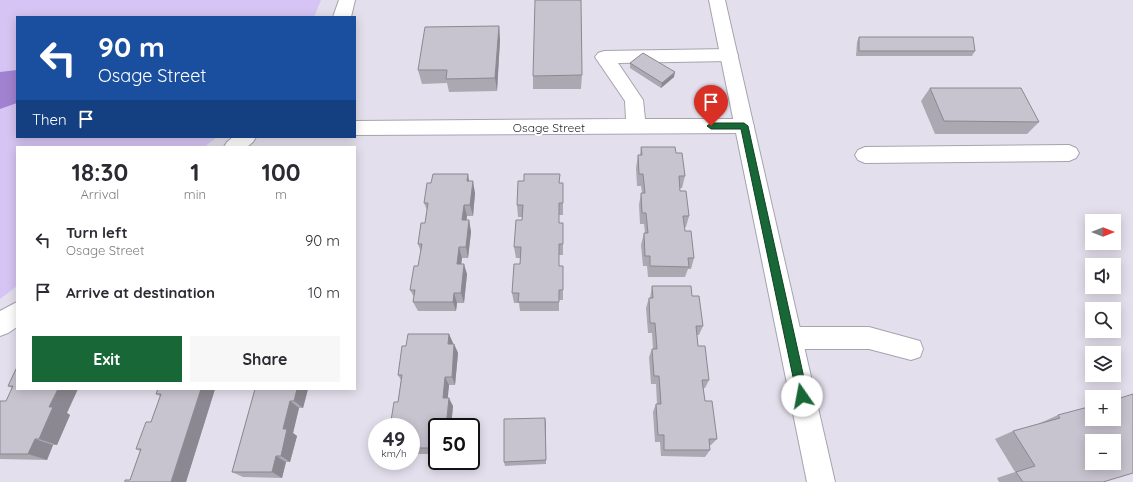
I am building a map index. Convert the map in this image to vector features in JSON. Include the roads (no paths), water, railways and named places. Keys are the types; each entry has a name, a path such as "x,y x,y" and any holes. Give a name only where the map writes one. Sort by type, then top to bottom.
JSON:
{"main road":[{"path":"342,16 347,0"},
{"path":"717,0 821,482"},
{"path":"636,127 634,100 604,57 729,55"},
{"name":"Osage Street","path":"356,128 744,126"},
{"path":"235,146 245,138"},
{"path":"865,155 1069,153"},
{"path":"0,325 16,314"},
{"path":"790,338 869,338 911,349"}]}
